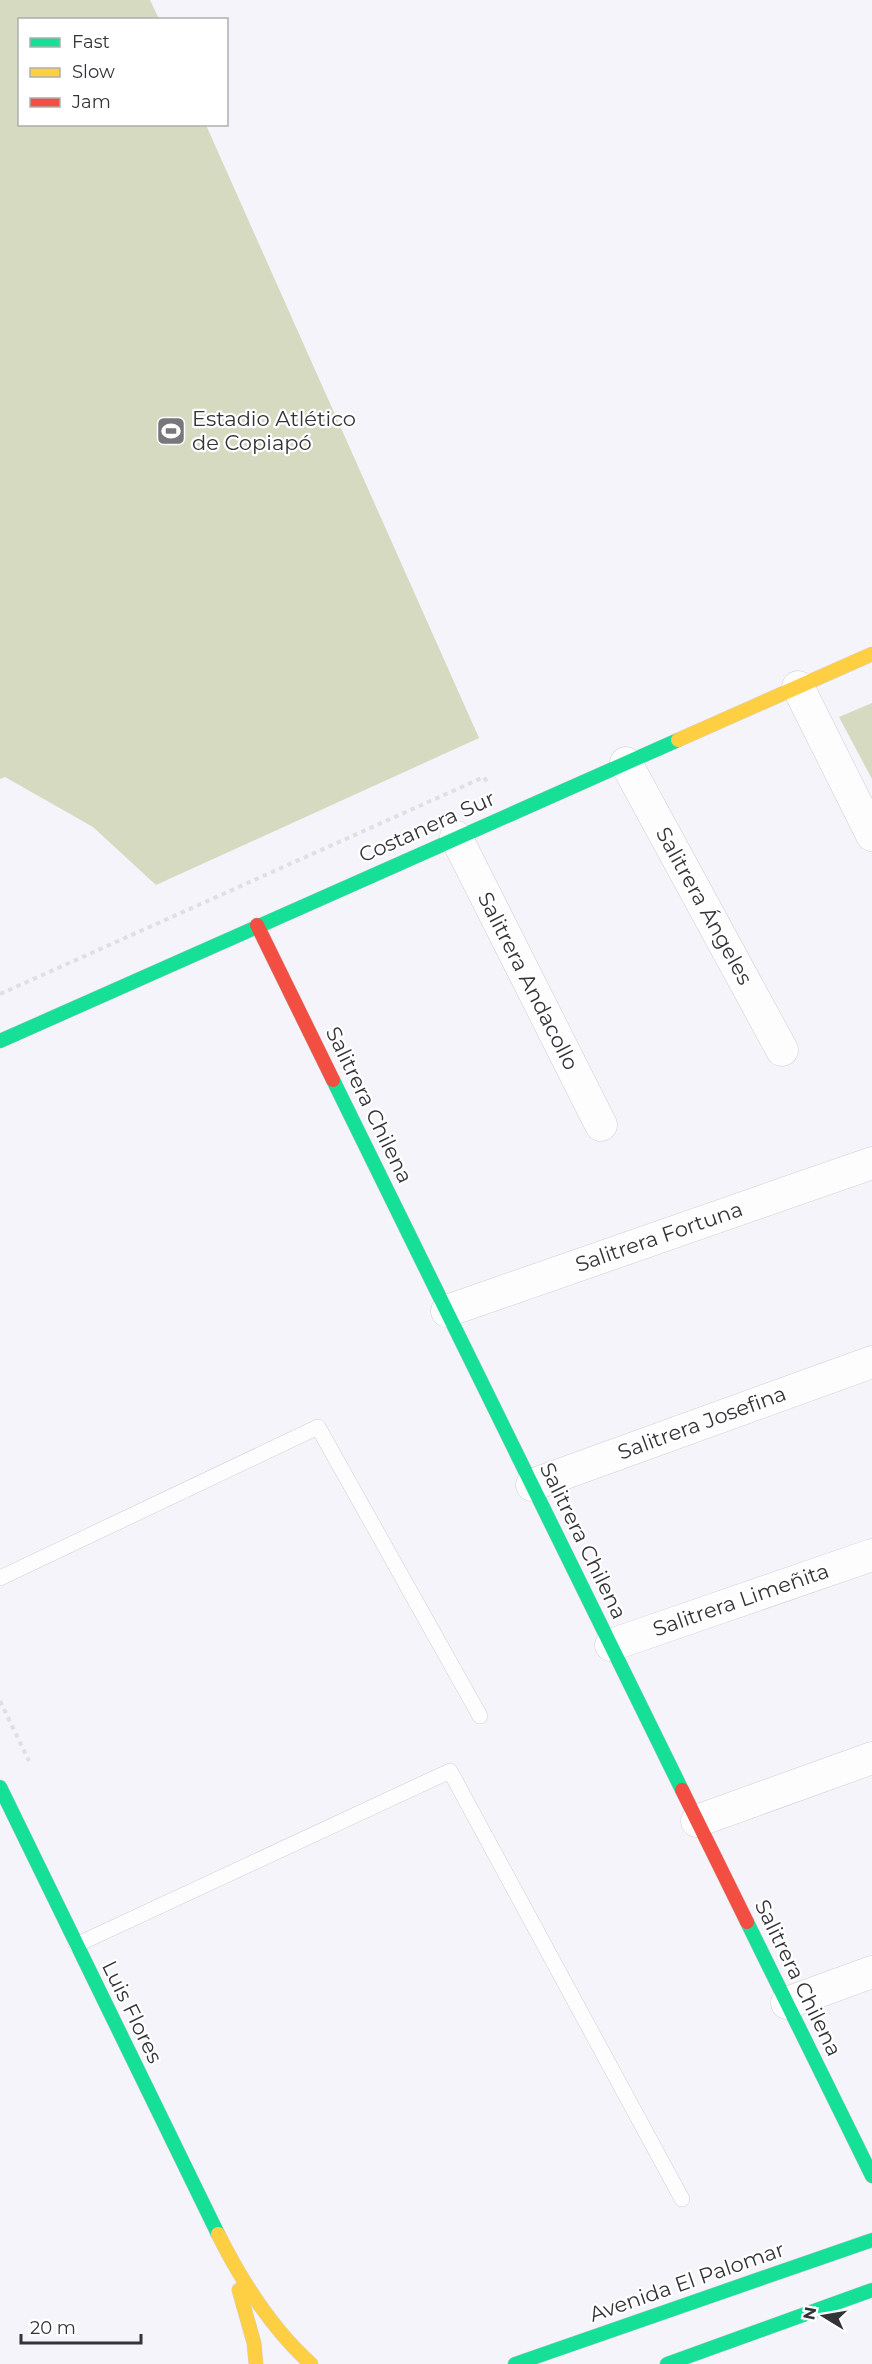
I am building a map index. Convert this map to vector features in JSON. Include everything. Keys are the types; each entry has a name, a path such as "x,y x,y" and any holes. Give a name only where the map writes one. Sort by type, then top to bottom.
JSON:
{"street":[{"name":"Costanera Sur","path":"0,1041 256,925 872,654"},
{"path":"798,687 872,835"},
{"name":"Salitrera Ángeles","path":"626,763 782,1050"},
{"name":"Salitrera Andacollo","path":"456,837 601,1125"},
{"name":"Salitrera Chilena","path":"256,925 872,2176"},
{"name":"Salitrera Fortuna","path":"447,1311 872,1163"},
{"name":"Salitrera Josefina","path":"532,1485 872,1362"},
{"name":"Salitrera Limeñita","path":"611,1645 872,1555"},
{"path":"697,1821 872,1758"},
{"name":"Luis Flores","path":"0,1787 228,2254 270,2320 298,2353 311,2364"},
{"path":"787,2002 872,1972"},
{"name":"Avenida El Palomar","path":"515,2364 872,2240"},
{"name":"Luis Flores","path":"228,2254 254,2343 256,2364"},
{"path":"667,2364 872,2290"}],"lane":[{"path":"0,1578 318,1427 480,1716"},
{"path":"76,1945 450,1771 682,2199"}],"path":[{"path":"0,994 484,777 505,816"}],"green space":[{"name":"Estadio Atlético de Copiapó","path":"0,0 150,0 159,18 18,18 18,126 206,126 479,738 156,885 93,827 5,777 0,779"},
{"path":"872,703 872,779 839,717"}],"traffic: fast":[{"path":"0,1041 678,740"},
{"path":"333,1080 682,1790"},
{"path":"0,1787 218,2234"},
{"path":"747,1922 872,2176"},
{"path":"515,2364 872,2240"},
{"path":"667,2364 872,2290"}],"traffic: slow":[{"path":"678,740 872,654"},
{"path":"218,2234 258,2304 311,2364"},
{"path":"239,2290 254,2343 256,2364"}],"traffic: jam":[{"path":"257,925 333,1080"},
{"path":"682,1790 747,1922"}],"place":[{"name":"Estadio Atlético de Copiapó","path":"171,431"}]}
